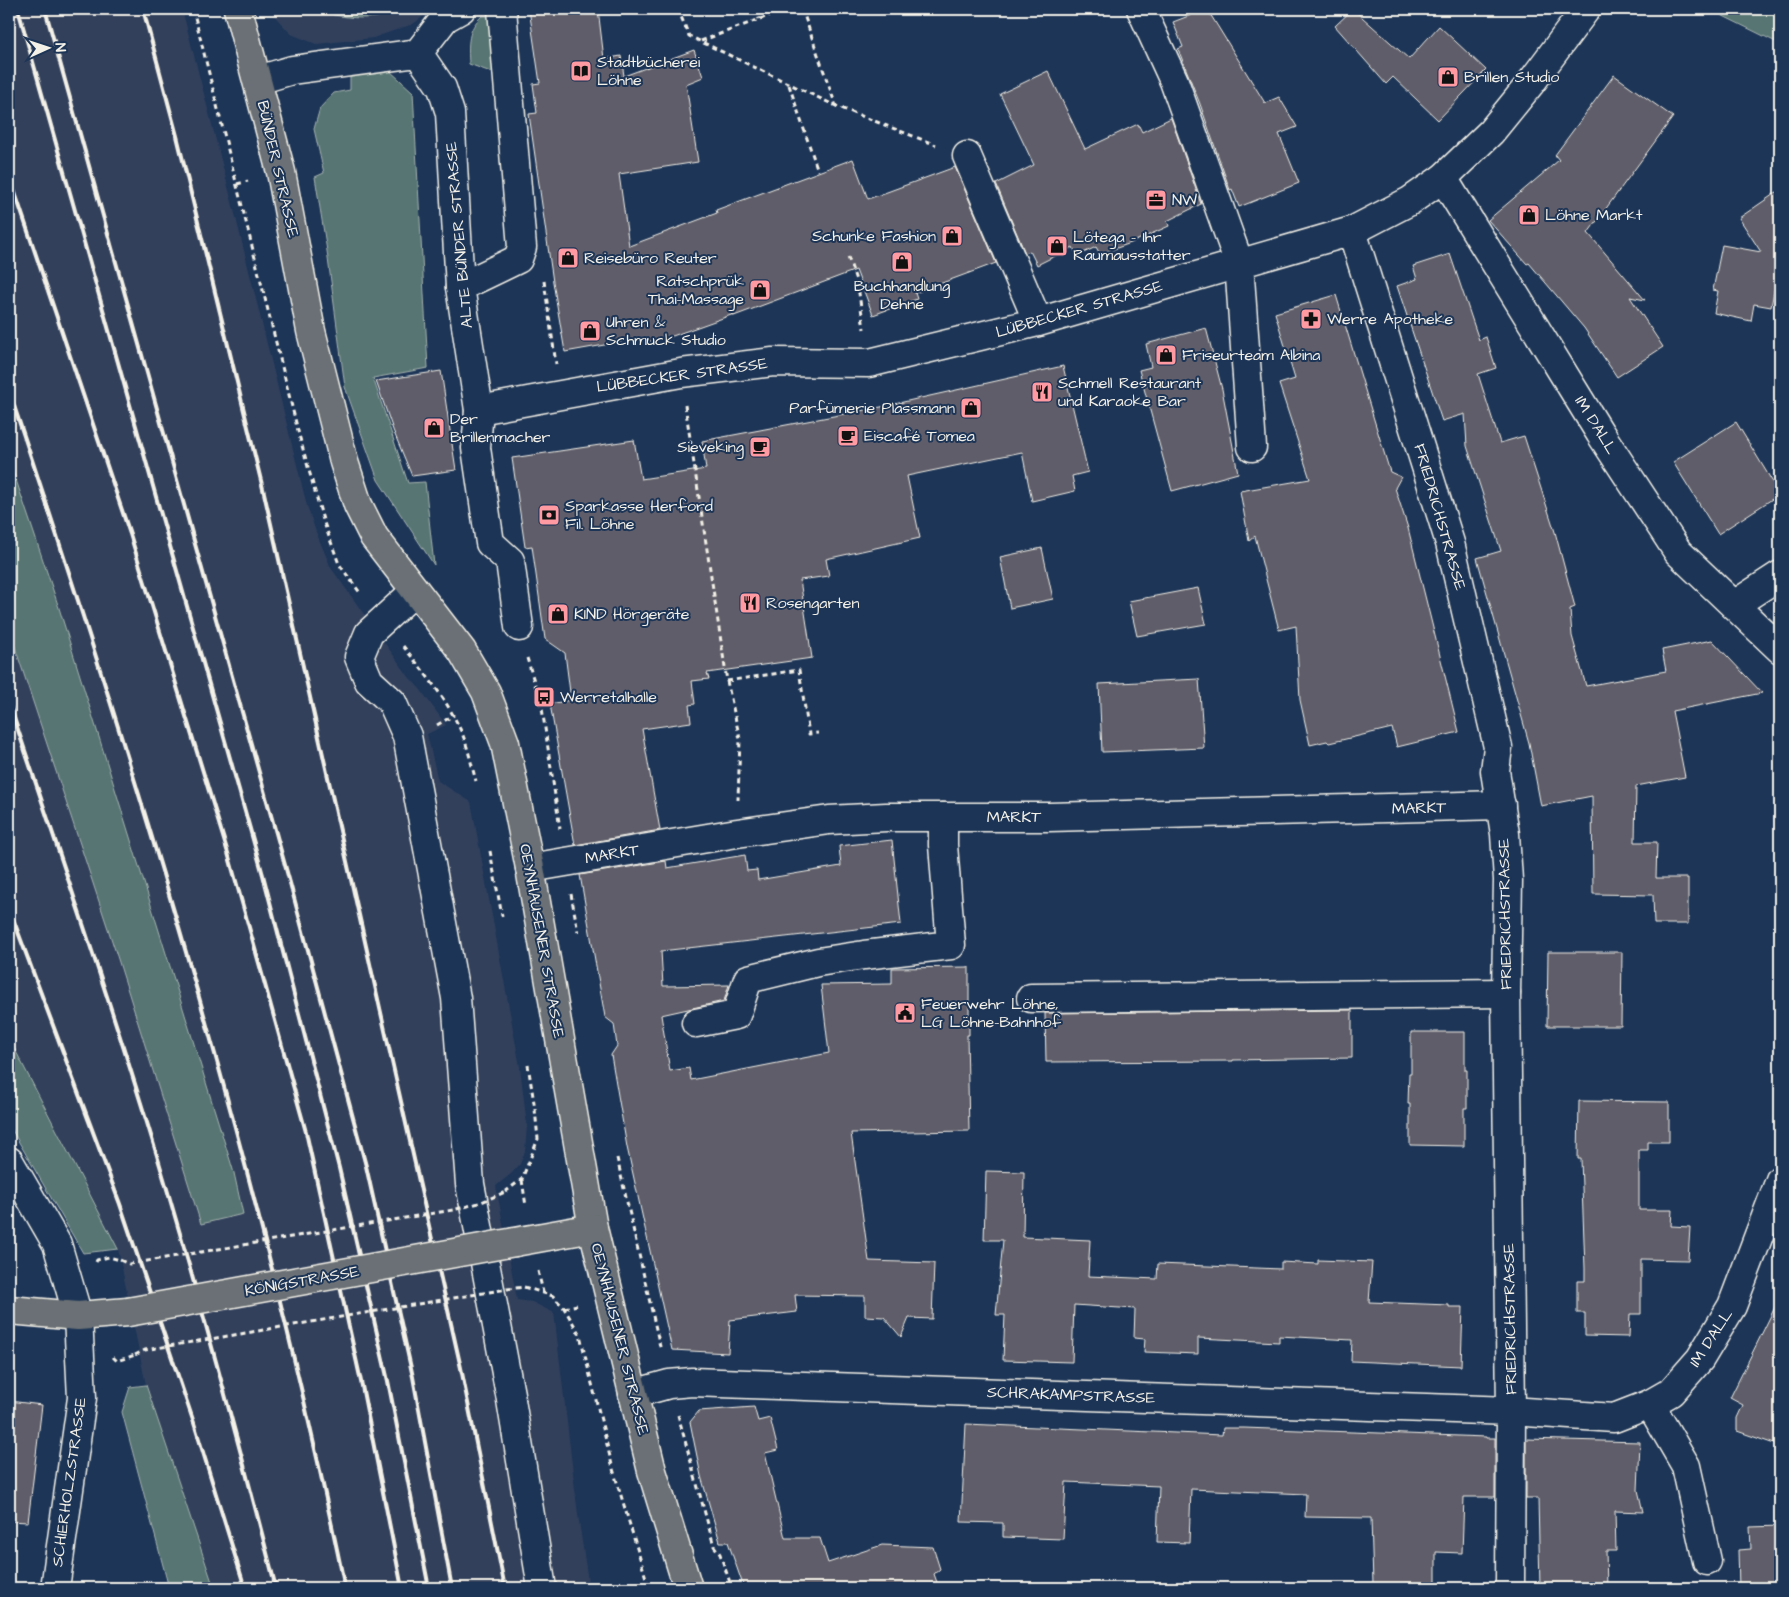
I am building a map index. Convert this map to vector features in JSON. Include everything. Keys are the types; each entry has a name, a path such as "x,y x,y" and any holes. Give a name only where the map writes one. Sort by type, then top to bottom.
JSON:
{"main road":[{"name":"BÜNDER STRASSE","path":"238,9 281,172 311,331"},
{"name":"OEYNHAUSENER STRASSE","path":"311,331 344,462 358,505 374,537 462,651 486,692 505,743 530,868 593,1228 652,1471 688,1588"},
{"name":"KÖNIGSTRASSE","path":"9,1310 78,1316 128,1312 593,1228"}],"street":[{"path":"258,80 292,70 418,53 445,18 461,9"},
{"path":"460,287 518,260 522,247 502,9"},
{"path":"1141,9 1174,81 1239,263 1252,447"},
{"name":"LÜBBECKER STRASSE","path":"479,410 680,373 773,362 869,363 1038,322 1352,230 1410,201 1442,178 1491,132 1530,84 1586,9"},
{"name":"ALTE BÜNDER STRASSE","path":"418,53 442,88 450,113 460,287 479,410 476,448 490,543 510,561 519,627"},
{"path":"967,156 1038,322"},
{"name":"IM DALL","path":"1442,178 1595,424 1678,552 1780,648"},
{"name":"FRIEDRICHSTRASSE","path":"1352,230 1450,543 1498,747 1495,771 1505,834 1508,880 1506,994 1511,1410 1510,1588"},
{"path":"1734,606 1780,575"},
{"path":"415,590 369,633 359,657 369,681 392,702 407,736 456,998 470,1184 507,1374 542,1588"},
{"name":"MARKT","path":"530,868 737,833 829,820 886,816 1049,817 1501,806"},
{"path":"696,1023 736,1015 748,979 836,959 951,944 943,845 943,817"},
{"path":"1031,998 1506,994"},
{"name":"SCHIERHOLZSTRASSE","path":"9,1161 58,1244 78,1316 82,1398 55,1588"},
{"name":"IM DALL","path":"1511,1410 1614,1418 1650,1404 1671,1392 1700,1359 1732,1306 1780,1180"},
{"name":"SCHRAKAMPSTRASSE","path":"633,1394 669,1384 692,1382 1511,1410"},
{"path":"1650,1404 1686,1466 1707,1561"}],"path":[{"path":"193,9 237,184"},
{"path":"678,9 689,36 836,106 967,156"},
{"path":"756,9 759,19"},
{"path":"700,41 787,9"},
{"path":"802,9 836,106"},
{"path":"789,84 818,171"},
{"path":"848,257 858,286 869,363"},
{"path":"680,373 728,681 740,739 737,833"},
{"path":"519,627 542,708 579,938"},
{"path":"728,681 799,670 808,734 818,733"},
{"path":"443,721 454,715"},
{"path":"615,1148 669,1384 714,1546 720,1554 732,1588"},
{"path":"120,1260 129,1264 453,1210 479,1203 505,1192 522,1180"},
{"path":"135,1355 155,1349 507,1288 524,1287 553,1296 564,1308 580,1335 614,1469 649,1588"}],"shaded area":[{"path":"9,9 182,9 307,506 316,532 331,568 446,725 427,734 438,781 471,802 520,1067 527,1126 525,1151 520,1164 496,1186 517,1300 532,1302 554,1313 578,1515 589,1588 214,1588 146,1385 118,1249 9,1038"},
{"path":"268,9 399,11 404,9 433,9 413,24 373,38 316,44 291,34"}],"green space":[{"path":"315,9 404,9 381,16 360,18 315,11"},
{"path":"1709,9 1780,9 1780,44"},
{"path":"482,16 490,16 499,75 469,64 469,38 474,26"},
{"path":"389,70 413,92 428,368 373,378 408,483 425,482 434,565 378,480 345,387 315,177 324,173 314,129 320,108 334,93 350,90 350,75"},
{"path":"9,459 59,608 234,1173 243,1214 201,1224 118,959 9,629"},
{"path":"9,1038 118,1249 83,1253 9,1125"},
{"path":"146,1385 214,1588 169,1588 122,1412 130,1387"}],"building":[{"path":"529,9 598,9 604,59 621,56 624,76 694,50 703,77 686,84 698,162 619,174 629,246 717,213 716,210 853,159 868,199 955,167 996,263 915,293 917,299 873,315 856,270 734,316 734,314 667,338 645,342 644,338 565,352 529,114 537,113 533,84 540,83"},
{"path":"1207,9 1265,103 1279,97 1297,127 1279,134 1299,183 1239,207 1232,189 1230,190 1200,104 1178,49 1183,47 1173,22"},
{"path":"1353,9 1409,59 1439,26 1486,70 1438,120 1393,77 1386,84 1335,26"},
{"path":"1048,71 1085,149 1138,124 1142,132 1171,118 1201,204 1167,221 1169,226 1131,243 1100,254 1096,247 1077,256 1073,247 1037,265 1030,251 1025,253 996,184 1034,165 1000,94"},
{"path":"1614,75 1673,117 1588,233 1645,300 1630,297 1663,347 1617,377 1584,328 1529,263 1527,264 1488,220 1559,160 1555,155"},
{"path":"1780,190 1780,281 1777,275 1771,307 1754,304 1751,321 1714,313 1718,291 1713,290 1722,245 1761,252 1739,218"},
{"path":"1450,254 1479,340 1486,337 1496,368 1478,374 1500,443 1524,436 1555,532 1575,607 1570,609 1572,636 1586,686 1666,671 1662,650 1712,640 1762,693 1672,711 1685,777 1636,786 1635,842 1657,842 1656,878 1688,878 1688,924 1654,924 1653,895 1593,894 1592,796 1541,806 1529,743 1477,558 1501,551 1467,446 1465,414 1442,421 1397,286 1417,279 1413,266"},
{"path":"1336,295 1390,472 1401,477 1395,488 1408,528 1459,732 1397,747 1392,728 1329,743 1327,741 1310,745 1300,700 1296,626 1279,630 1255,536 1249,541 1240,491 1310,479 1279,384 1295,379 1275,313"},
{"path":"1206,328 1222,389 1238,473 1172,491 1139,370 1151,367 1146,344"},
{"path":"1063,366 1088,472 1072,476 1075,491 1032,501 1022,452 907,476 920,538 826,559 829,576 800,580 812,658 707,673 709,679 692,681 695,704 689,705 691,722 642,729 660,830 575,845 550,704 571,700 565,653 545,639 532,546 525,547 512,458 634,440 641,479 706,469 702,441 881,407"},
{"path":"441,371 456,470 412,476 376,381"},
{"path":"1736,422 1780,494 1718,534 1673,462"},
{"path":"1042,548 1053,599 1010,608 1000,557"},
{"path":"1198,588 1206,624 1137,636 1129,601"},
{"path":"1199,679 1204,748 1102,752 1099,684"},
{"path":"892,840 901,924 661,951 663,986 729,985 724,1001 661,1015 670,1071 689,1068 691,1080 829,1053 821,985 892,984 892,968 969,967 969,1035 967,1035 969,1131 851,1133 869,1261 934,1263 932,1319 909,1318 901,1337 884,1317 865,1316 865,1296 795,1295 797,1312 730,1320 728,1353 672,1350 627,1147 611,1055 617,1046 614,1024 605,1017 580,875 666,861 667,868 745,855 747,871 757,870 758,880 841,866 839,846"},
{"path":"1548,952 1622,952 1621,1026 1547,1026"},
{"path":"1352,1010 1352,1058 1046,1062 1045,1013"},
{"path":"1411,1032 1465,1032 1467,1108 1464,1108 1464,1146 1410,1145 1410,1104 1408,1104 1409,1073 1411,1073"},
{"path":"1579,1101 1669,1102 1669,1142 1648,1142 1648,1150 1639,1150 1639,1210 1672,1210 1671,1226 1690,1227 1688,1260 1641,1259 1641,1314 1630,1314 1629,1337 1585,1336 1585,1313 1577,1313 1577,1281 1585,1281 1581,1159 1578,1159"},
{"path":"986,1171 1024,1172 1023,1237 1090,1240 1088,1276 1157,1279 1158,1264 1281,1269 1281,1262 1318,1264 1318,1260 1372,1262 1369,1302 1463,1307 1461,1366 1351,1361 1352,1340 1279,1336 1279,1342 1198,1338 1198,1354 1144,1352 1145,1339 1134,1338 1135,1309 1074,1305 1072,1362 1003,1360 1005,1315 996,1315 1003,1240 984,1240"},
{"path":"1780,1297 1780,1446 1737,1431 1737,1418 1743,1405 1730,1398"},
{"path":"9,1401 42,1405 28,1522 9,1521"},
{"path":"754,1407 758,1421 770,1418 778,1450 765,1453 785,1538 820,1538 828,1563 882,1545 933,1547 940,1569 934,1574 939,1588 744,1588 728,1542 720,1542 701,1476 690,1422 699,1411"},
{"path":"966,1424 1222,1435 1223,1428 1244,1428 1495,1438 1495,1497 1464,1497 1462,1553 1436,1552 1436,1583 1373,1584 1371,1518 1305,1517 1306,1494 1191,1489 1189,1543 1157,1542 1159,1486 1066,1482 1063,1539 1003,1537 1003,1523 961,1522"},
{"path":"1526,1439 1640,1442 1638,1490 1643,1512 1615,1511 1616,1551 1606,1551 1607,1588 1540,1588 1538,1498 1526,1498"},
{"path":"1780,1526 1780,1588 1739,1588 1738,1550 1751,1549 1750,1527"}],"railway":[{"path":"18,9 263,875 339,1168 388,1381 429,1588"},
{"path":"45,9 290,883 366,1166 413,1377 452,1588"},
{"path":"143,9 177,136 264,493 461,1368 505,1588"},
{"path":"9,175 130,534 228,853 306,1132 362,1386 402,1588"},
{"path":"9,391 106,687 195,985 237,1134 312,1436 345,1588"},
{"path":"9,703 149,1128 210,1339 276,1588"},
{"path":"9,908 120,1204 194,1423 245,1588"}],"place":[{"name":"Stadtbücherei Löhne","path":"581,71"},
{"name":"Brillen Studio","path":"1448,77"},
{"name":"NW","path":"1156,200"},
{"name":"Löhne Markt","path":"1529,215"},
{"name":"Schunke Fashion","path":"952,236"},
{"name":"Lötega - Ihr Raumausstatter","path":"1057,246"},
{"name":"Reisebüro Reuter","path":"568,258"},
{"name":"Buchhandlung Dehne","path":"902,262"},
{"name":"Ratschprük Thai-Massage","path":"760,290"},
{"name":"Werre Apotheke","path":"1311,319"},
{"name":"Uhren & Schmuck Studio","path":"590,331"},
{"name":"Friseurteam Albina","path":"1166,355"},
{"name":"Schmell Restaurant und Karaoke Bar","path":"1042,392"},
{"name":"Parfümerie Plassmann","path":"971,408"},
{"name":"Der Brillenmacher","path":"434,428"},
{"name":"Eiscafé Tomea","path":"848,436"},
{"name":"Sieveking","path":"760,447"},
{"name":"Sparkasse Herford Fil. Löhne","path":"549,515"},
{"name":"Rosengarten","path":"750,603"},
{"name":"KIND Hörgeräte","path":"558,614"},
{"name":"Werretalhalle","path":"544,697"},
{"name":"Feuerwehr Löhne, LG Löhne-Bahnhof","path":"905,1013"}]}
